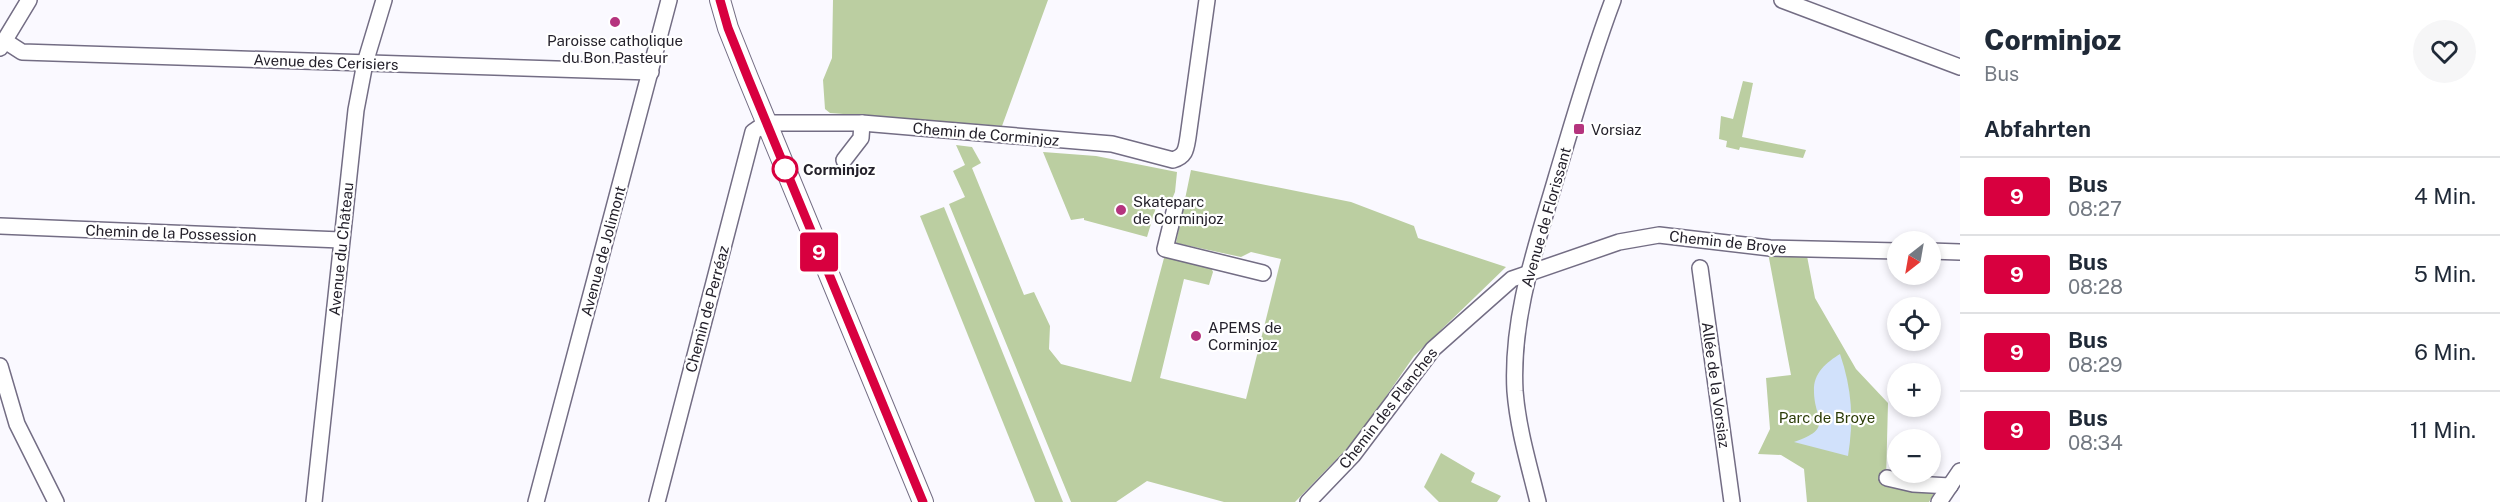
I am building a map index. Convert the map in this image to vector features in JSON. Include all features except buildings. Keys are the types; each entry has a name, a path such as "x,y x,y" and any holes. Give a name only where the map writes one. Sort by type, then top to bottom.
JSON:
{"main road":[{"path":"720,0 728,28 766,123 923,502"}],"street":[{"path":"3,44 29,0"},
{"name":"Avenue du Château","path":"314,502 356,110 366,63 384,0"},
{"name":"Avenue de Jolimont","path":"536,502 669,0"},
{"name":"Chemin de Corminjoz","path":"766,123 862,123 1112,144 1173,160 1181,158 1185,152 1188,137 1207,0"},
{"name":"Avenue de Florissant","path":"1538,502 1517,412 1515,369 1519,322 1528,273 1586,79 1613,0"},
{"path":"1782,0 1960,68"},
{"name":"Avenue des Cerisiers","path":"3,44 22,52 651,72"},
{"name":"Chemin de Perréaz","path":"657,502 753,132 766,123"},
{"path":"844,160 861,138 862,123"},
{"path":"1175,208 1165,249 1263,273"},
{"name":"Chemin de la Possession","path":"0,226 341,240"},
{"name":"Chemin de Broye","path":"1528,273 1619,242 1659,235 1770,248 1887,250"},
{"path":"1941,251 1960,252"},
{"name":"Allée de la Vorsiaz","path":"1700,268 1732,502"},
{"name":"Chemin des Planches","path":"1308,502 1353,455 1432,349 1512,279 1528,273"},
{"path":"0,366 17,424 56,502"},
{"path":"1939,502 1960,471"},
{"path":"1909,483 1950,486"}],"green space":[{"path":"833,0 1048,0 1002,126 830,113 825,109 823,80 832,58"},
{"path":"1743,81 1753,83 1742,137 1806,150 1803,158 1740,147 1739,150 1726,147 1727,141 1719,139 1721,116 1733,119"},
{"path":"956,145 972,147 981,163 972,168 1024,295 1034,292 1050,326 1049,349 1061,364 1131,382 1164,258 1171,256 1210,265 1213,272 1209,285 1184,279 1160,378 1246,399 1281,259 1251,252 1241,257 1176,243 1191,170 1351,202 1414,226 1418,238 1506,267 1414,356 1358,437 1295,502 1224,502 1147,481 1116,502 1071,502 949,204 965,197 953,171 965,165"},
{"path":"1043,152 1096,156 1177,172 1175,192 1169,206 1157,204 1147,237 1084,220 1084,218 1071,220"},
{"path":"944,207 1063,502 1035,502 920,216"},
{"name":"Parc de Broye","path":"1768,253 1807,256 1815,298 1856,369 1887,402 1887,483 1901,483 1936,490 1929,502 1807,502 1804,469 1781,455 1758,454 1770,429 1766,378 1791,375"},
{"path":"1441,453 1475,473 1471,482 1501,496 1497,502 1439,502 1424,487"}],"water":[{"path":"1840,354 1851,405 1848,456 1794,442 1807,437 1818,427 1814,385 1818,373"}],"bus line":[{"name":"9","path":"720,0 728,28 748,78 923,502"}],"place":[{"name":"Paroisse catholique du Bon Pasteur","path":"615,22"},
{"name":"Vorsiaz","path":"1579,129"},
{"name":"Corminjoz","path":"785,169"},
{"name":"Skateparc de Corminjoz","path":"1121,210"},
{"name":"APEMS de Corminjoz","path":"1196,336"}]}
